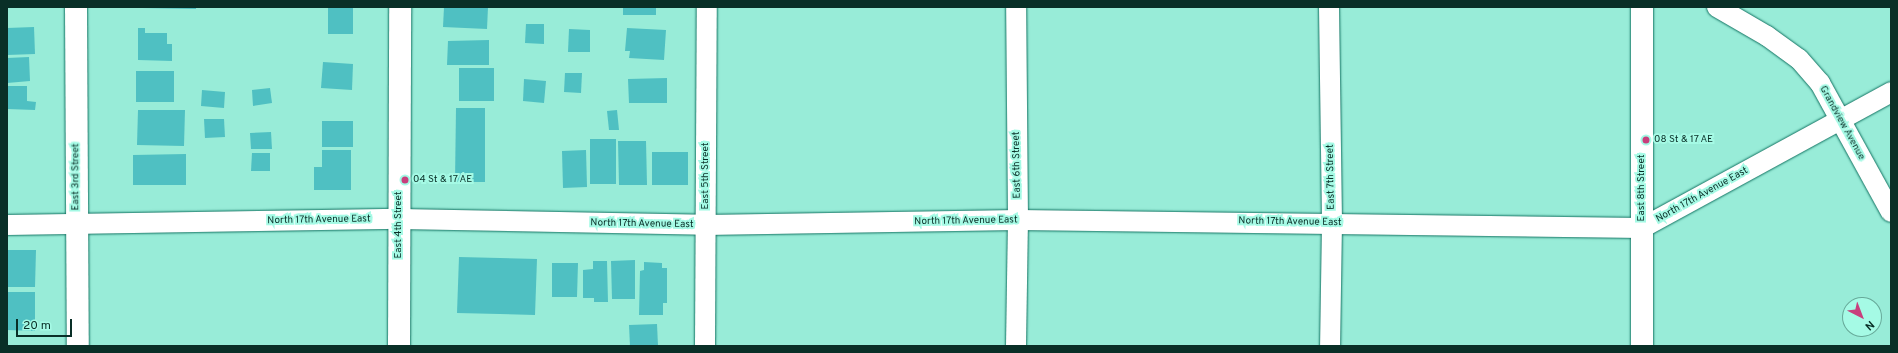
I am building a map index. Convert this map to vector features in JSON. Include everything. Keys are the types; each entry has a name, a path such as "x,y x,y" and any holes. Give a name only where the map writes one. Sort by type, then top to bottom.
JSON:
{"street":[{"name":"East 3rd Street","path":"76,7 76,222 78,346"},
{"name":"East 4th Street","path":"399,346 400,7"},
{"name":"East 5th Street","path":"705,346 707,7"},
{"name":"East 6th Street","path":"1016,7 1018,220 1016,346"},
{"name":"East 7th Street","path":"1329,7 1332,222 1330,346"},
{"name":"East 8th Street","path":"1642,7 1642,346"},
{"name":"Grandview Avenue","path":"1717,7 1767,36 1799,59 1820,82 1891,212"},
{"name":"North 17th Avenue East","path":"7,225 76,222 400,219 705,226 1018,220 1332,222 1642,228 1891,92"}],"building":[{"path":"196,7 196,9 142,8"},
{"path":"328,7 353,7 353,34 328,34"},
{"path":"444,7 488,7 487,29 443,27"},
{"path":"623,7 656,7 656,15 623,15"},
{"path":"526,24 544,24 544,44 525,43"},
{"path":"34,27 35,54 7,55 7,28"},
{"path":"138,28 145,28 145,33 167,33 167,44 172,44 172,61 138,60"},
{"path":"627,28 666,30 664,60 629,58 630,51 625,51"},
{"path":"569,29 590,30 590,52 568,52"},
{"path":"489,40 489,65 447,65 448,41"},
{"path":"29,57 30,81 7,83 7,58"},
{"path":"323,62 353,64 352,90 321,88"},
{"path":"459,68 494,68 494,101 459,101"},
{"path":"136,71 174,71 174,102 136,102"},
{"path":"565,73 582,73 581,93 564,92"},
{"path":"667,78 667,103 629,103 628,79"},
{"path":"524,79 546,81 544,103 523,101"},
{"path":"7,86 27,86 27,101 36,102 35,110 7,109"},
{"path":"270,88 272,103 253,106 252,90"},
{"path":"202,90 225,92 224,108 201,106"},
{"path":"456,108 485,108 485,182 455,182"},
{"path":"138,110 185,110 184,146 137,145"},
{"path":"617,110 619,130 609,130 607,111"},
{"path":"204,119 224,119 225,137 205,138"},
{"path":"322,121 353,121 353,147 322,147"},
{"path":"271,132 272,149 251,149 250,133"},
{"path":"590,139 616,139 616,184 590,184"},
{"path":"618,141 646,141 647,185 619,185"},
{"path":"322,150 351,150 351,190 314,190 314,167 322,167"},
{"path":"586,150 587,187 563,188 562,151"},
{"path":"652,152 688,152 688,185 652,185"},
{"path":"252,153 270,153 270,171 251,171"},
{"path":"186,154 186,185 133,185 133,155"},
{"path":"7,250 36,250 35,287 7,287"},
{"path":"459,257 537,259 535,315 457,313"},
{"path":"635,260 635,299 612,299 611,261"},
{"path":"593,261 607,261 608,302 594,302 594,298 583,298 583,270 593,269"},
{"path":"644,262 662,263 662,268 667,268 667,303 663,303 663,315 639,315 640,271 644,270"},
{"path":"552,263 578,263 577,297 552,297"},
{"path":"7,292 35,292 35,331 7,330"},
{"path":"657,324 658,346 630,346 629,325"}],"place":[{"name":"08 St & 17 AE","path":"1646,140"},
{"name":"04 St & 17 AE","path":"405,180"}]}
